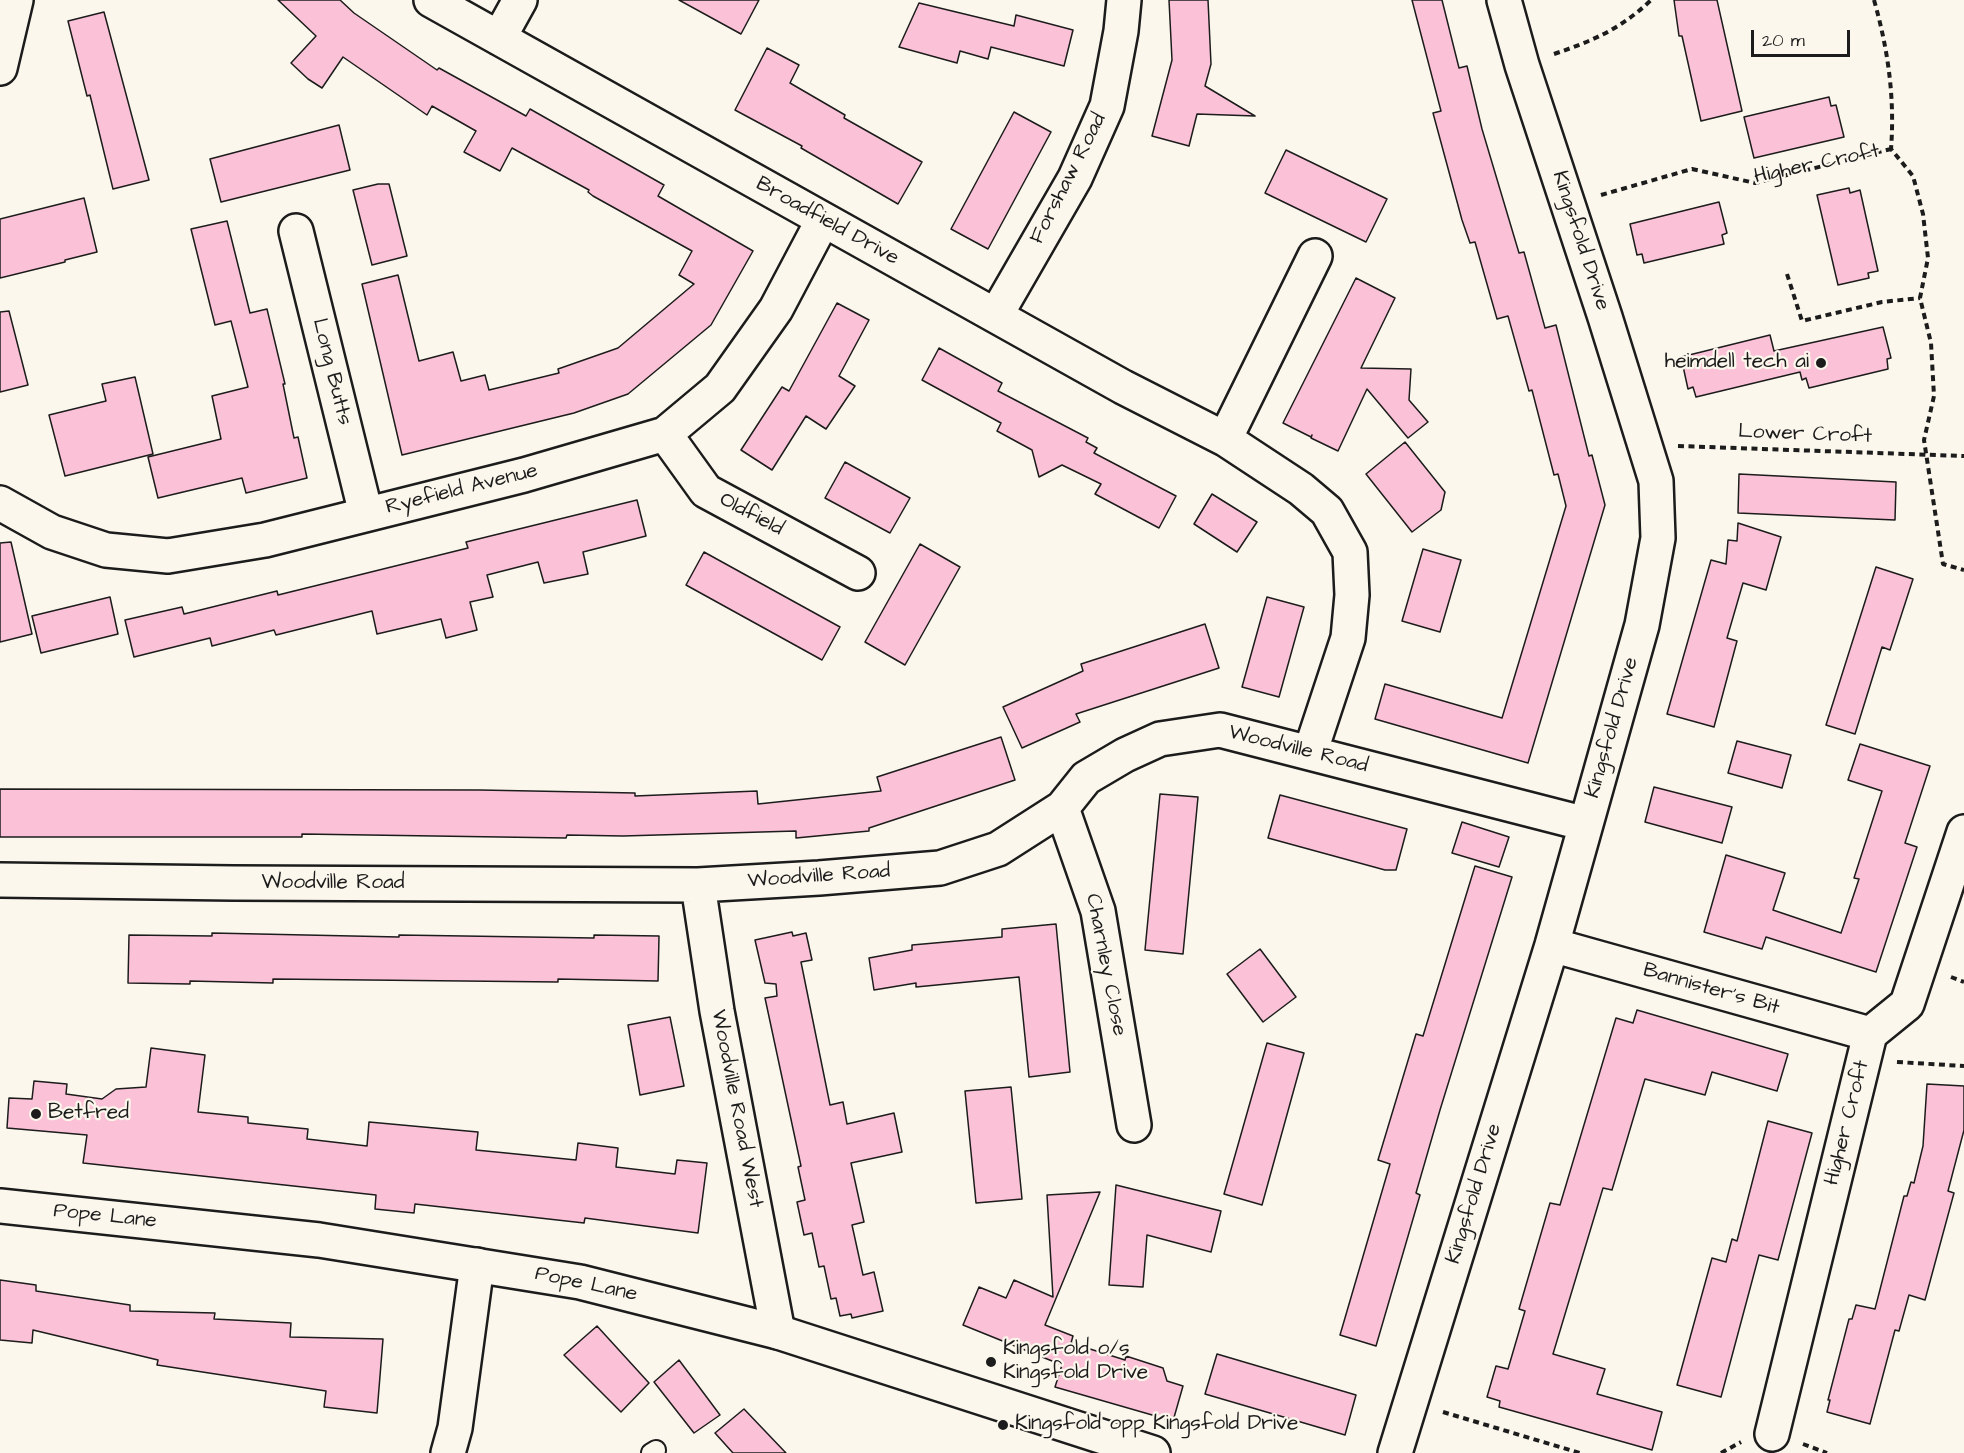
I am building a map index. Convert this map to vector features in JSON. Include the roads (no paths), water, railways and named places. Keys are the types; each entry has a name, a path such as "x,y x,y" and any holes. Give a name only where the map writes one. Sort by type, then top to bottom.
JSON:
{"street":[{"path":"0,68 16,0"},
{"name":"Broadfield Drive","path":"431,0 1124,387 1225,439 1301,489 1327,511 1350,552 1352,595 1348,638 1310,753"},
{"path":"499,38 520,0"},
{"name":"Forshaw Road","path":"996,315 1075,178 1107,106 1121,31 1124,0"},
{"name":"Kingsfold Drive","path":"1395,1453 1552,945 1642,625 1658,538 1656,481 1522,65 1504,0"},
{"name":"Ryefield Avenue","path":"0,503 52,532 106,550 168,556 265,540 524,475 665,434 720,388 776,309 823,220"},
{"name":"Long Butts","path":"296,231 366,514"},
{"path":"1225,439 1315,256"},
{"name":"Oldfield","path":"665,434 706,491 858,573"},
{"name":"Woodville Road","path":"0,880 699,885 940,868 998,849 1062,808 1086,778 1160,739 1220,730 1586,824"},
{"name":"Charnley Close","path":"1062,808 1098,911 1134,1125"},
{"name":"Higher Croft","path":"1772,1434 1867,1047 1906,1004 1964,832"},
{"name":"Woodville Road West","path":"699,885 717,1011 778,1332"},
{"name":"Bannister's Bit","path":"1552,945 1867,1047"},
{"name":"Pope Lane","path":"0,1206 319,1239 580,1282 778,1332 1153,1453"},
{"path":"448,1453 455,1428 477,1265"}],"place":[{"name":"heimdell tech ai","path":"1821,363"},
{"name":"Betfred","path":"36,1114"},
{"name":"Kingsfold o/s Kingsfold Drive","path":"991,1362"},
{"name":"Kingsfold opp Kingsfold Drive","path":"1003,1425"}]}
